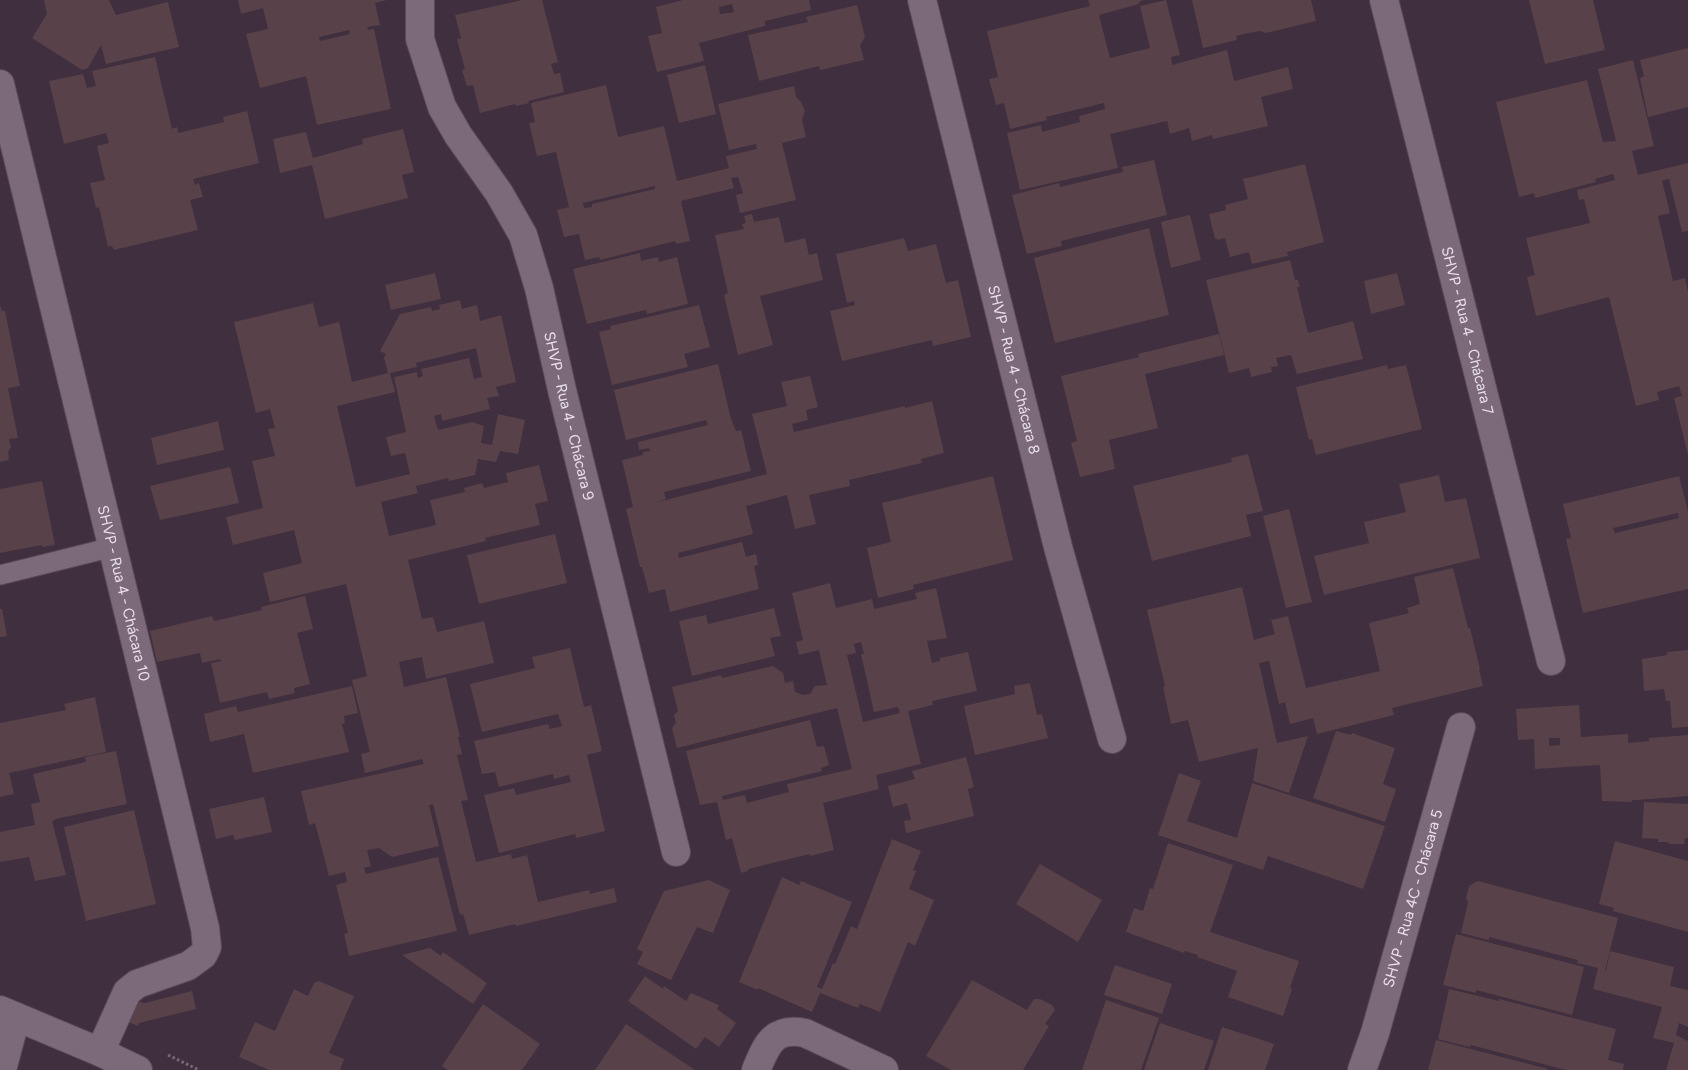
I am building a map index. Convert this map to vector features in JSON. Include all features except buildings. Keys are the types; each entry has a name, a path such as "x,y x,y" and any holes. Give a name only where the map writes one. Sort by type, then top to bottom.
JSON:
{"street":[{"name":"SHVP - Rua 4 - Chácara 9","path":"420,0 420,39 442,107 458,135 499,193 523,235 539,288 562,390 676,852"},
{"name":"SHVP - Rua 4 - Chácara 8","path":"922,0 1058,547 1112,739"},
{"name":"SHVP - Rua 4 - Chácara 7","path":"1384,0 1551,661"},
{"name":"SHVP - Rua 4 - Chácara 10","path":"0,84 205,928 207,948 203,955 188,966 138,984 127,992 100,1052"},
{"name":"SHVP - Rua 4C - Chácara 5","path":"1362,1070 1375,1033 1461,727"},
{"path":"2,1070 8,1014 138,1070"},
{"path":"756,1070 765,1050 777,1035 792,1031 805,1033 884,1070"}],"lane":[{"path":"0,575 113,546"}]}
